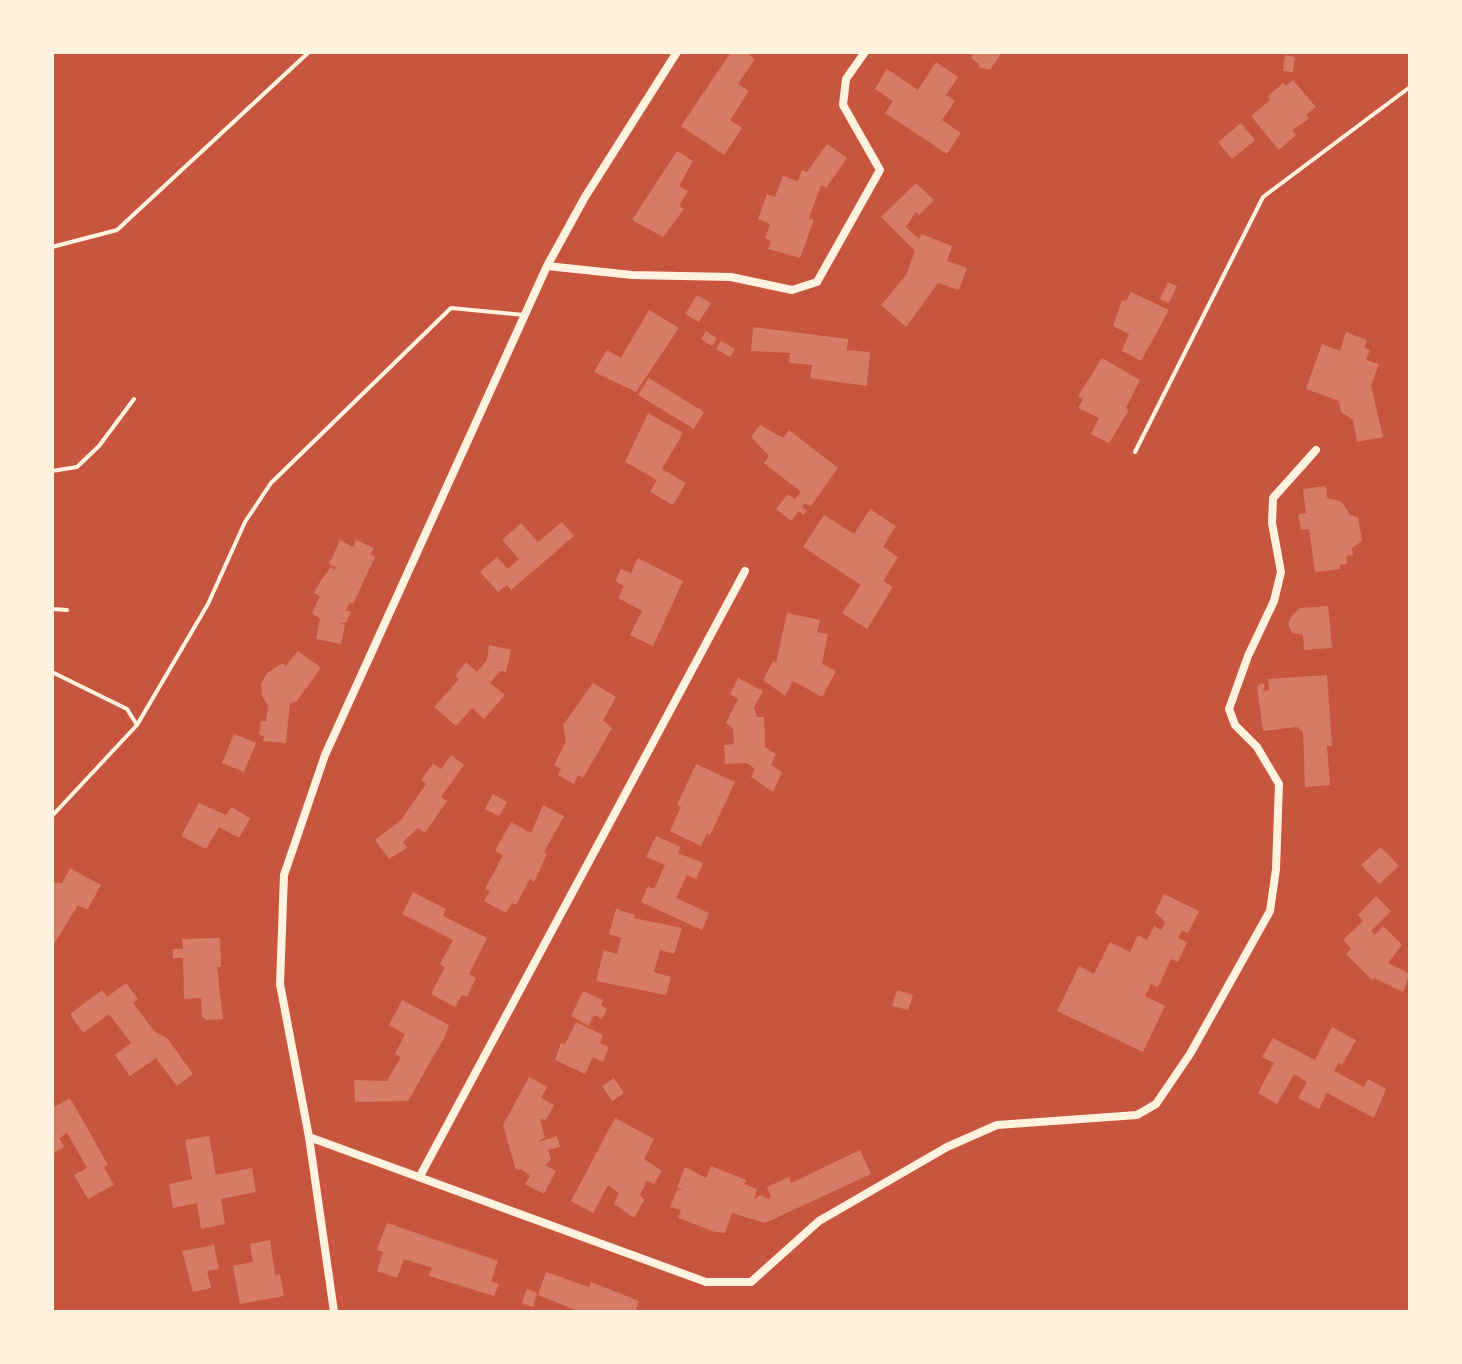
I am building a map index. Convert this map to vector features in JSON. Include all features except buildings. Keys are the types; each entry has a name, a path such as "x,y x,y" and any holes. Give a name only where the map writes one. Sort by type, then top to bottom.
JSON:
{"street":[{"path":"334,1312 309,1137 280,984 284,875 325,755 547,266 585,197 677,52"},
{"path":"547,266 632,275 731,277 792,290 817,282 880,170 843,105 846,79 865,52"},
{"path":"309,1137 706,1282 751,1282 819,1221 947,1147 997,1125 1137,1115 1156,1104 1190,1054 1270,911 1276,869 1279,784 1257,747 1235,725 1229,709 1243,668 1274,601 1281,572 1272,523 1273,498 1316,450"},
{"path":"420,1176 745,571"}],"lane":[{"path":"1135,452 1263,197 1410,87"},
{"path":"52,816 137,725 208,604 245,522 271,483 451,308 527,315"},
{"path":"52,672 127,709 137,725"}],"path":[{"path":"52,247 117,230 309,52"},
{"path":"52,471 77,467 99,446 134,399"},
{"path":"52,609 67,610"}]}
